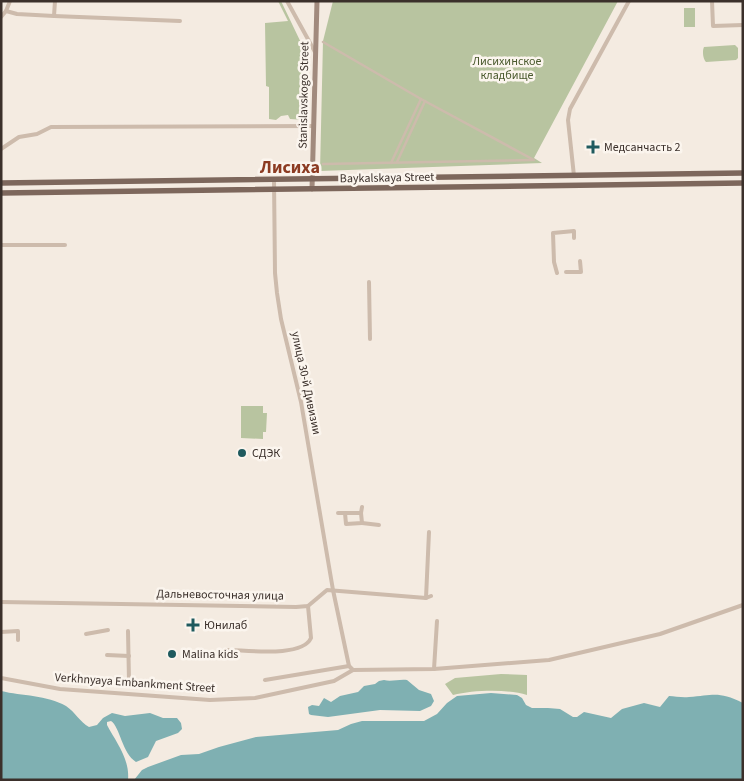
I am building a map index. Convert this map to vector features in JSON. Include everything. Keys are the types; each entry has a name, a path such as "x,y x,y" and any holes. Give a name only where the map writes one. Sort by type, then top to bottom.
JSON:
{"main road":[{"name":"Stanislavskogo Street","path":"312,189 317,1"},
{"name":"Baykalskaya Street","path":"1,183 743,173"},
{"name":"Baykalskaya Street","path":"1,193 743,183"}],"street":[{"path":"1,17 10,1"},
{"path":"54,16 55,1"},
{"path":"287,1 315,52"},
{"path":"574,176 568,120 570,109 629,1"},
{"path":"712,1 713,26 743,25"},
{"path":"6,11 17,14 180,21"},
{"path":"322,164 534,160 421,99 323,42"},
{"path":"392,163 421,99"},
{"path":"397,162 425,101"},
{"path":"1,149 19,138 37,134 51,127 314,126"},
{"name":"улица 30-й Дивизии","path":"274,179 277,293 281,319 301,402 348,666"},
{"path":"557,273 554,262 553,233 574,231 574,238"},
{"path":"1,245 65,245"},
{"path":"566,272 581,272 580,261"},
{"path":"369,282 370,339"},
{"path":"338,513 362,510 362,524"},
{"path":"345,513 346,524 379,525"},
{"path":"426,598 429,532"},
{"path":"226,650 293,650 305,646 311,638 308,606 327,590 426,598 431,596"},
{"name":"Дальневосточная улица","path":"1,602 308,606"},
{"path":"265,680 348,666 353,670 434,669 535,662 637,641 743,605"},
{"path":"434,669 437,622"},
{"path":"86,634 108,630"},
{"path":"1,632 18,631 18,640"},
{"path":"128,631 128,681"},
{"path":"108,655 128,656"},
{"name":"Verkhnyaya Embankment Street","path":"1,678 60,690 210,700 268,696 334,680 353,670"}],"green space":[{"path":"278,1 281,1 304,49 309,82 309,114 305,120 290,119 288,115 281,116 276,120 269,119 269,87 266,86 265,23 288,21"},
{"name":"Лисихинское кладбище","path":"333,1 618,1 534,158 542,163 320,171 323,41"},
{"path":"684,8 695,8 695,27 684,27"},
{"path":"735,45 738,48 738,58 736,60 706,62 704,59 704,47"},
{"path":"241,406 263,406 263,413 267,413 266,432 263,432 263,439 241,438"},
{"path":"501,674 527,675 527,695 490,691 453,695 445,684 455,678"}],"water":[{"path":"384,680 407,680 419,690 431,694 434,701 431,706 420,711 380,710 328,717 309,714 308,707 312,705 319,706 324,698 331,702 340,696 358,692 364,686"},
{"path":"1,691 59,702 69,708 89,727 97,725 103,718 112,713 125,716 150,713 163,718 177,718 181,723 182,729 178,733 156,741 148,757 136,762 127,753 114,724 111,721 107,722 125,758 128,780 1,780"},
{"path":"491,693 517,695 522,698 526,705 532,708 560,709 573,717 577,717 584,712 611,718 622,709 644,703 660,707 669,696 722,695 728,697 743,703 743,780 134,780 142,770 181,755 199,754 256,737 338,730 362,721 424,721 437,714 457,696"}],"place":[{"name":"Медсанчасть 2","path":"593,147"},
{"name":"СДЭК","path":"242,453"},
{"name":"Юнилаб","path":"193,625"},
{"name":"Malina kids","path":"172,654"}],"district":[{"name":"Лисиха","path":"290,167"}]}
